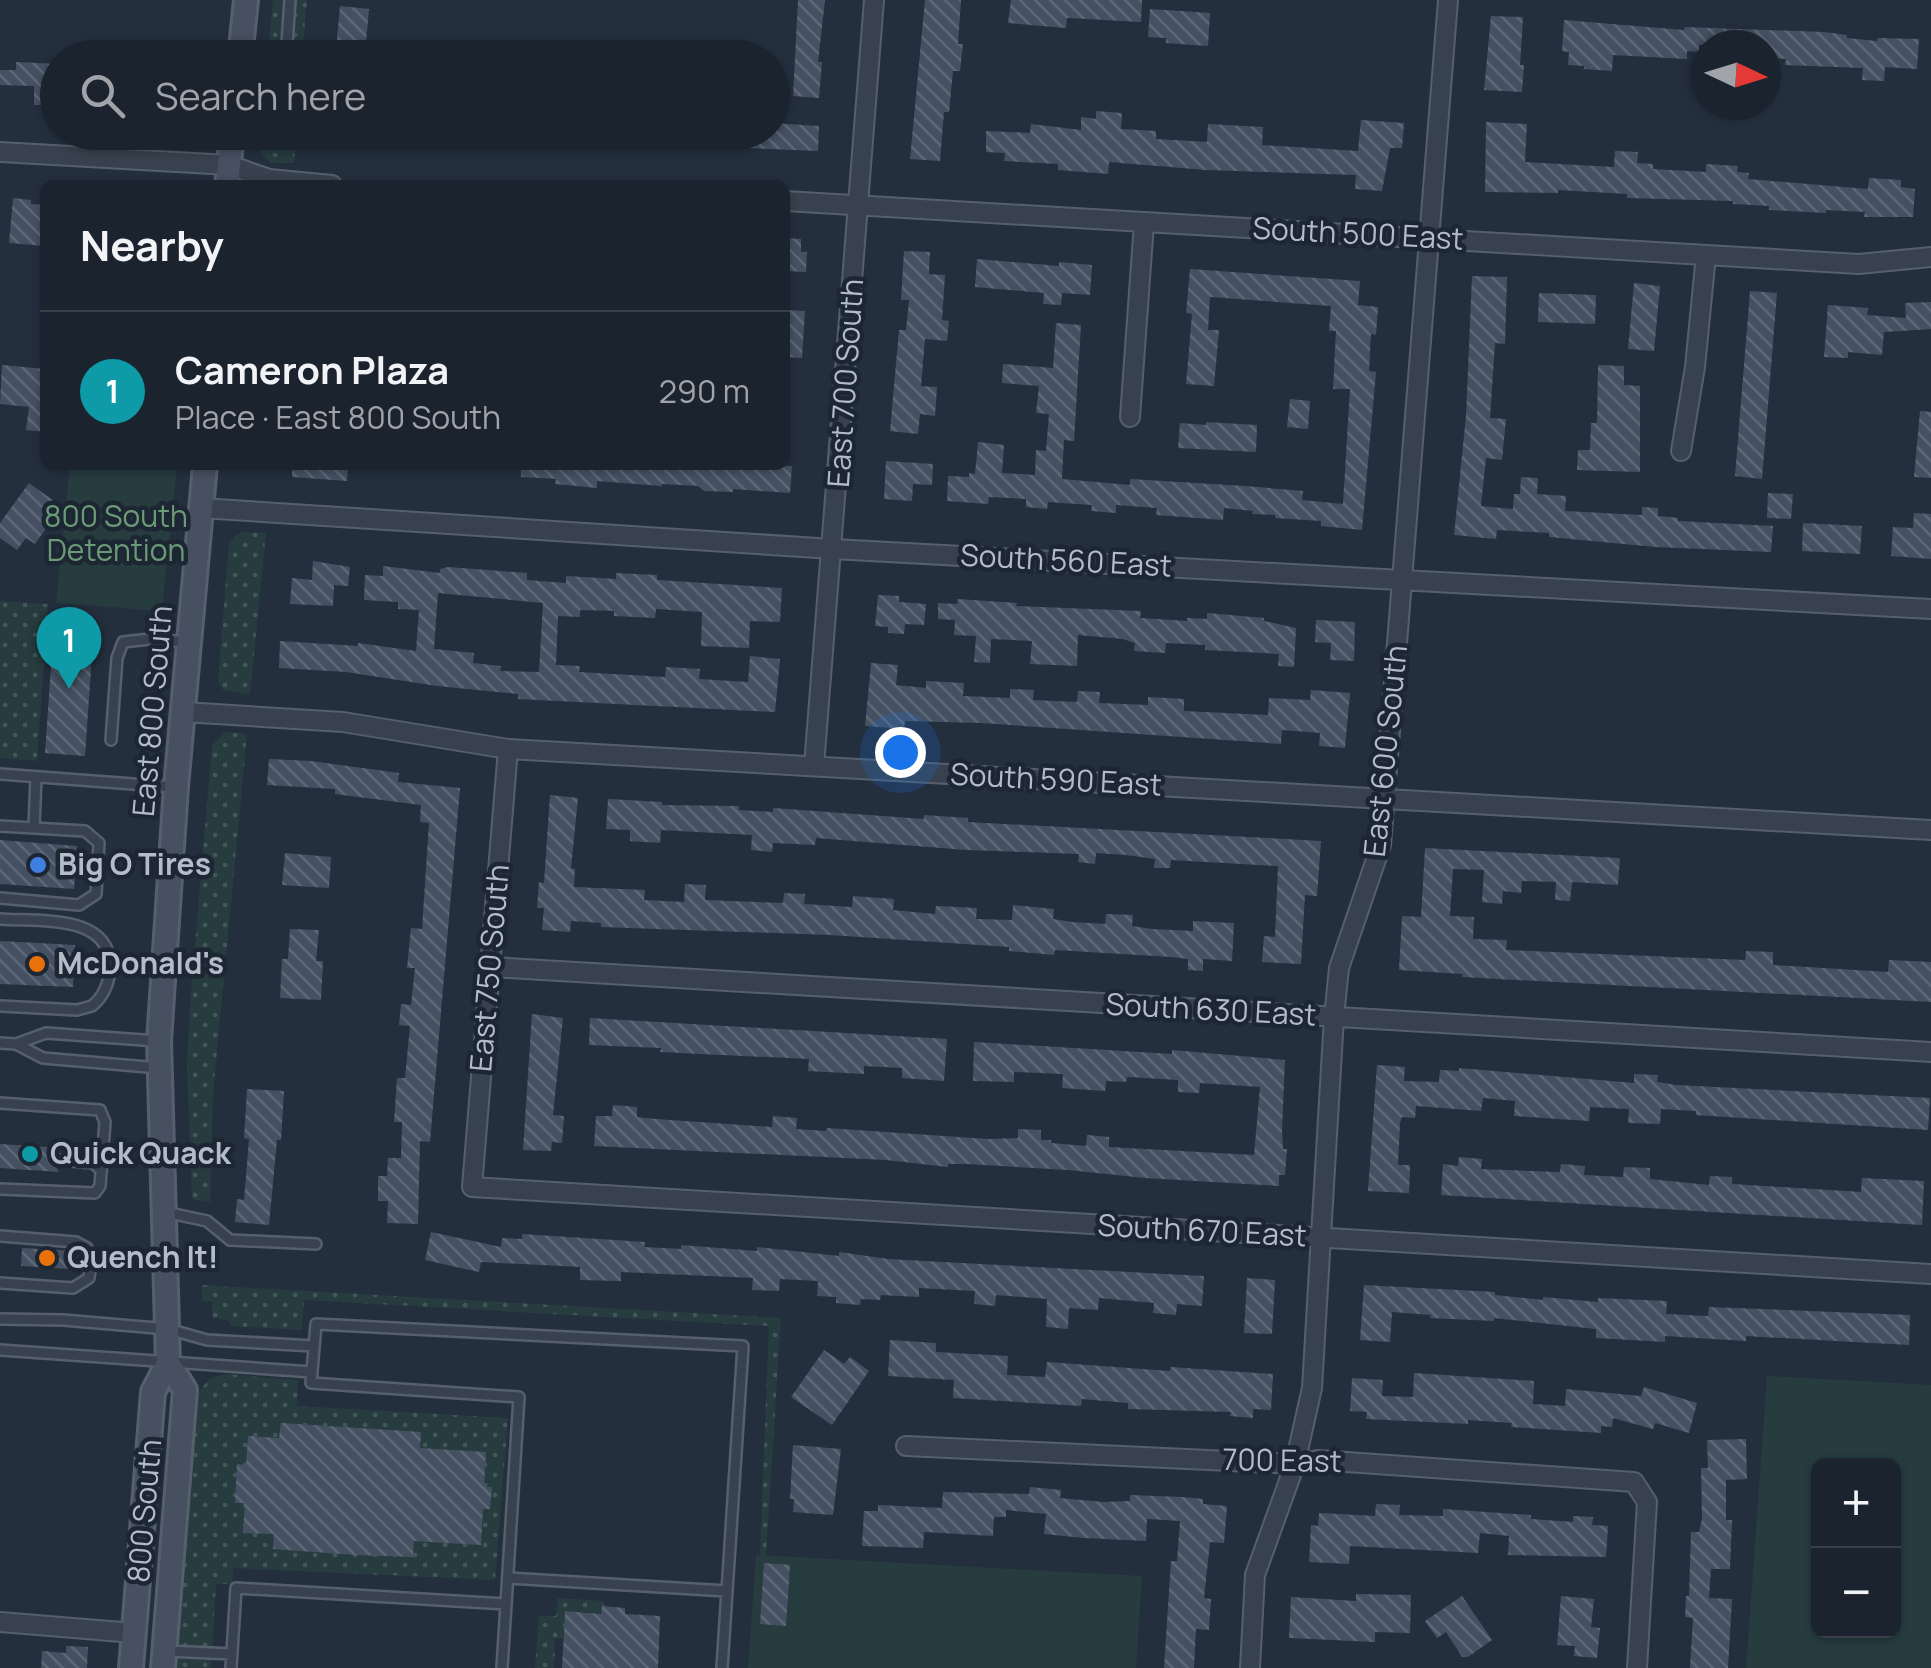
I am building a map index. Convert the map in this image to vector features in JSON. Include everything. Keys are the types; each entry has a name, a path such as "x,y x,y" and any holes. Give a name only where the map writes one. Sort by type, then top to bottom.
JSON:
{"main road":[{"path":"242,40 246,0"},
{"path":"228,175 230,150"},
{"name":"East 800 South","path":"166,1208 160,1041 176,787 204,470"},
{"name":"800 South","path":"131,1668 153,1392 168,1363 166,1208"},
{"name":"800 South","path":"163,1660 185,1390 168,1363"}],"street":[{"name":"East 700 South","path":"814,766 874,0"},
{"name":"East 600 South","path":"1250,1668 1255,1575 1295,1464 1312,1388 1339,968 1382,845 1448,0"},
{"path":"0,152 279,180"},
{"name":"South 500 East","path":"790,201 1859,264 1931,257"},
{"path":"1130,417 1144,223"},
{"path":"1681,451 1696,366 1706,254"},
{"name":"South 560 East","path":"201,508 833,548 1931,609"},
{"name":"South 590 East","path":"184,712 343,722 508,749 1931,830"},
{"name":"East 750 South","path":"472,1187 508,749"},
{"name":"South 630 East","path":"491,967 1931,1052"},
{"name":"South 670 East","path":"472,1187 1931,1274"},
{"name":"700 East","path":"906,1446 1295,1464 1318,1460 1634,1482 1647,1502 1637,1668"},
{"path":"0,1622 134,1633"}],"lane":[{"path":"287,40 290,0"},
{"path":"110,740 117,658 122,642 190,643"},
{"path":"0,774 176,787"},
{"path":"34,827 36,777"},
{"path":"0,826 84,831 99,843 96,894 79,905 0,898"},
{"path":"0,919 88,928 102,938 109,952 110,969 102,998 92,1006 77,1010 0,1006"},
{"path":"0,1043 16,1044 46,1033 160,1041"},
{"path":"16,1044 43,1058 159,1068"},
{"path":"0,1103 100,1110 105,1122 100,1186 95,1193 0,1189"},
{"path":"60,1160 93,1163 101,1170"},
{"path":"166,1208 207,1221 230,1240 316,1244"},
{"path":"0,1236 76,1242 92,1256 89,1278 72,1288 0,1283"},
{"path":"0,1319 168,1329 207,1340 314,1346"},
{"path":"502,1668 520,1397 311,1383 316,1324 743,1346 722,1668"},
{"path":"0,1350 312,1372"},
{"path":"508,1578 727,1592"},
{"path":"231,1668 236,1588 506,1604"},
{"path":"163,1660 232,1654"}],"green space":[{"path":"273,0 307,0 303,40 269,40"},
{"path":"258,150 295,150 294,163 271,163"},
{"name":"800 South Detention","path":"69,470 176,470 162,611 56,603"},
{"path":"241,532 266,533 250,695 223,690 218,681 229,543"},
{"path":"0,601 48,604 37,761 0,758"},
{"path":"225,732 247,734 213,1094 210,1202 192,1199 187,1065 212,745"},
{"path":"201,1285 781,1318 766,1555 760,1555 769,1326 304,1300 302,1330 230,1326 230,1321 212,1317 212,1302 202,1301"},
{"path":"225,1374 298,1380 297,1406 508,1418 495,1580 233,1568 232,1584 216,1584 211,1668 176,1668 198,1393 209,1379"},
{"path":"1767,1376 1931,1385 1931,1668 1746,1668"},
{"path":"756,1555 1142,1576 1136,1668 748,1668"},
{"path":"558,1598 602,1601 605,1606 600,1613 565,1611 563,1639 555,1639 554,1668 535,1668 539,1616 556,1616"}],"building":[{"path":"798,0 825,0 818,62 822,62 819,98 793,96"},
{"path":"925,0 961,0 960,71 953,71 949,112 944,112 940,161 910,159"},
{"path":"1011,0 1142,0 1141,22 1067,18 1066,28 1008,23"},
{"path":"340,6 369,9 366,40 337,40"},
{"path":"1150,9 1210,13 1208,46 1166,43 1166,38 1148,37"},
{"path":"1491,16 1523,17 1522,92 1484,90"},
{"path":"1564,20 1684,30 1685,27 1768,30 1691,30 1687,59 1613,55 1612,71 1568,65 1569,52 1562,51"},
{"path":"1781,30 1824,32 1877,41 1919,39 1917,69 1885,67 1884,81 1862,80 1863,68 1785,65 1786,59 1781,59"},
{"path":"16,62 40,63 40,105 34,105 34,86 0,85 0,70 16,70"},
{"path":"1096,111 1122,113 1121,129 1156,131 1156,139 1207,142 1208,124 1263,127 1262,145 1358,151 1361,120 1404,123 1402,148 1390,148 1382,191 1355,189 1356,175 1109,162 1108,174 1058,170 1058,164 1004,161 1005,153 986,152 986,131 1030,133 1031,124 1081,130 1081,117 1096,119"},
{"path":"1486,122 1527,124 1525,162 1614,167 1615,151 1638,152 1637,163 1653,164 1653,169 1706,172 1706,164 1738,166 1737,172 1749,173 1748,179 1868,189 1869,178 1901,180 1901,187 1915,189 1913,217 1769,210 1769,206 1733,201 1627,198 1627,194 1558,190 1485,192"},
{"path":"790,124 819,126 818,151 790,150"},
{"path":"13,198 40,205 40,246 9,243"},
{"path":"790,238 801,239 801,252 807,252 806,272 790,271"},
{"path":"904,251 930,252 929,274 945,275 942,320 949,321 947,341 925,339 921,386 937,387 935,416 920,414 918,434 890,431 899,330 906,330 909,300 901,300"},
{"path":"977,259 1092,265 1090,295 1062,293 1061,305 1043,304 1044,293 975,287"},
{"path":"1190,269 1360,281 1358,305 1378,307 1376,335 1371,334 1369,371 1376,372 1362,530 1224,508 1223,520 1156,515 1157,508 1116,505 1116,513 1091,511 1092,505 1048,502 1047,509 1026,507 1026,499 989,497 988,504 947,501 948,476 975,474 978,442 1004,445 1002,473 1035,475 1036,450 1046,451 1049,414 1036,413 1039,386 1002,383 1003,364 1053,368 1056,323 1081,325 1074,441 1064,440 1062,479 1130,485 1130,479 1303,491 1302,500 1343,504 1350,389 1333,389 1336,331 1329,331 1331,306 1210,297 1208,330 1219,330 1214,386 1186,384 1192,314 1186,313"},
{"path":"1472,276 1507,277 1505,344 1495,343 1490,418 1506,419 1502,460 1486,458 1481,506 1513,509 1514,494 1520,494 1521,477 1538,478 1537,494 1566,496 1565,511 1642,515 1642,507 1658,508 1658,516 1678,521 1773,526 1771,552 1656,547 1497,530 1496,539 1454,535 1466,416"},
{"path":"1634,283 1660,286 1654,351 1628,349"},
{"path":"1750,291 1777,293 1762,479 1735,476"},
{"path":"1539,293 1596,295 1595,324 1538,322"},
{"path":"1931,302 1931,329 1884,332 1882,355 1848,352 1848,358 1824,357 1828,305 1868,308 1867,315 1906,318 1905,303"},
{"path":"790,310 805,311 802,358 790,357"},
{"path":"2,365 40,369 40,431 26,430 29,407 0,404"},
{"path":"1598,365 1624,366 1624,385 1640,386 1640,472 1577,470 1578,450 1590,450 1591,423 1597,423"},
{"path":"1290,399 1310,401 1308,429 1287,427"},
{"path":"1920,411 1931,412 1931,478 1914,477"},
{"path":"1180,423 1257,425 1256,452 1178,448"},
{"path":"886,461 933,464 932,485 913,484 912,501 884,499"},
{"path":"792,466 790,493 704,491 698,486 597,481 597,488 555,484 556,479 521,477 521,470 790,470"},
{"path":"292,470 348,470 347,481 292,477"},
{"path":"29,483 54,501 44,514 52,520 35,544 26,538 17,550 0,538 0,523"},
{"path":"1768,493 1793,494 1791,519 1767,518"},
{"path":"1914,513 1931,514 1931,559 1891,556 1893,527 1913,528"},
{"path":"1803,523 1862,526 1860,554 1802,551"},
{"path":"313,561 350,567 348,586 334,585 333,606 290,604 292,578 312,580"},
{"path":"383,566 440,573 440,569 448,567 527,573 527,580 566,583 566,576 616,579 616,573 657,575 657,580 782,588 780,622 750,621 749,648 701,646 702,612 656,609 655,618 580,610 580,617 558,616 556,665 580,666 579,672 665,677 666,667 700,669 699,679 748,682 750,656 780,659 775,712 518,699 518,694 346,672 279,668 280,641 358,643 416,651 419,610 398,609 398,602 364,600 365,575 383,576","holes":["438,593 543,603 539,672 500,671 501,666 473,663 474,653 434,649"]},
{"path":"878,595 899,596 899,602 926,604 924,625 905,624 904,634 888,633 888,627 875,626"},
{"path":"958,599 1017,603 1016,606 1141,611 1140,618 1187,621 1207,619 1207,613 1264,618 1296,628 1294,667 1278,666 1279,654 1205,650 1205,645 1166,643 1165,653 1134,651 1135,643 1123,639 1078,635 1077,666 1030,664 1032,641 991,639 990,663 974,662 976,636 954,635 955,620 938,619 938,603 957,604"},
{"path":"1316,620 1355,622 1354,661 1330,660 1331,643 1315,642"},
{"path":"54,623 94,625 85,756 45,753"},
{"path":"871,663 898,665 896,685 926,688 926,681 964,683 963,696 1010,698 1010,689 1034,690 1033,700 1077,702 1078,691 1100,692 1099,703 1148,705 1148,697 1184,699 1184,711 1268,715 1269,698 1310,700 1311,690 1350,693 1345,748 1319,746 1320,733 1282,730 1281,744 981,723 905,721 904,729 865,726"},
{"path":"269,759 399,773 398,782 460,788 430,1142 420,1141 418,1224 387,1223 388,1201 378,1201 378,1176 387,1176 388,1158 401,1158 402,1122 394,1122 397,1078 405,1078 410,1026 399,1025 401,1004 411,1005 415,968 407,968 411,928 422,929 429,823 420,822 421,805 335,794 335,789 267,785"},
{"path":"550,795 578,798 571,868 575,869 574,887 645,890 644,900 684,902 685,884 706,885 705,900 783,903 784,893 805,894 804,904 852,907 853,896 894,899 893,910 935,914 936,906 977,908 976,919 1012,920 1013,905 1054,909 1053,919 1072,922 1105,924 1106,914 1133,915 1132,926 1152,929 1193,931 1193,921 1234,923 1232,961 1203,959 1203,971 1188,970 1188,959 1171,957 1055,950 1054,955 1009,951 1009,947 830,935 601,927 601,923 571,921 570,932 542,930 544,908 537,908 539,882 544,883"},
{"path":"608,799 662,805 739,806 739,810 773,812 773,808 924,819 924,815 968,818 968,822 1321,841 1317,896 1305,895 1301,964 1262,962 1264,936 1275,937 1278,866 1171,860 1170,868 1154,868 1155,859 1126,855 1096,853 1095,864 1078,862 1079,854 816,838 815,845 773,843 772,852 751,850 752,835 661,830 660,843 630,841 630,830 606,829"},
{"name":"Big O Tires","path":"0,840 77,846 74,889 0,884"},
{"path":"1425,848 1620,858 1618,885 1572,882 1570,901 1555,900 1556,882 1522,881 1521,893 1503,891 1502,904 1482,902 1484,870 1453,869 1450,916 1474,917 1473,939 1507,940 1506,950 1745,960 1746,951 1773,952 1773,965 1888,972 1889,960 1931,962 1931,1002 1462,977 1463,974 1399,970 1402,916 1421,917"},
{"path":"285,853 331,857 329,888 282,885"},
{"path":"290,929 319,930 316,961 323,961 321,1000 280,998 282,959 288,959"},
{"name":"McDonald's","path":"0,941 75,945 73,987 0,984"},
{"path":"532,1014 563,1018 553,1115 564,1116 562,1143 552,1142 551,1151 523,1150"},
{"path":"590,1018 947,1039 944,1081 902,1078 902,1068 864,1066 864,1074 808,1071 809,1059 589,1045"},
{"path":"974,1042 1172,1054 1172,1050 1285,1060 1285,1175 1279,1175 1279,1186 966,1164 948,1167 886,1160 594,1146 596,1116 612,1116 613,1105 637,1107 637,1117 656,1119 772,1127 773,1116 797,1118 796,1129 988,1139 1018,1138 1018,1129 1041,1130 1041,1140 1051,1143 1086,1146 1087,1135 1109,1137 1109,1147 1254,1155 1260,1087 1200,1083 1199,1093 1178,1092 1178,1080 1127,1077 1126,1082 1106,1081 1105,1091 1062,1088 1063,1074 1014,1072 1014,1082 973,1081"},
{"path":"1377,1065 1405,1067 1404,1081 1439,1082 1440,1070 1459,1068 1634,1083 1634,1074 1658,1075 1657,1082 1676,1085 1930,1098 1928,1130 1696,1115 1696,1111 1661,1109 1660,1124 1628,1123 1629,1109 1590,1107 1589,1121 1514,1116 1515,1101 1483,1098 1481,1111 1416,1106 1415,1118 1402,1117 1398,1165 1410,1165 1409,1193 1368,1191"},
{"path":"247,1089 284,1091 269,1225 235,1222 237,1199 244,1200 249,1139 244,1138"},
{"name":"Quick Quack","path":"0,1144 61,1148 52,1160 59,1172 0,1168"},
{"path":"1459,1157 1482,1159 1481,1169 1560,1172 1561,1164 1585,1166 1584,1175 1623,1177 1624,1167 1650,1168 1650,1179 1709,1185 1710,1176 1732,1177 1732,1184 1861,1192 1862,1178 1924,1181 1922,1225 1441,1195 1443,1164 1458,1166"},
{"path":"431,1232 501,1247 502,1238 522,1239 522,1234 645,1242 644,1247 681,1249 681,1245 757,1251 757,1247 839,1256 839,1252 888,1259 1204,1276 1202,1306 1177,1304 1176,1315 1153,1313 1154,1303 1099,1298 1098,1310 1069,1308 1068,1329 1046,1327 1047,1299 996,1295 995,1306 974,1304 975,1291 919,1288 919,1297 881,1295 880,1300 861,1299 860,1305 817,1296 818,1281 780,1279 779,1291 752,1290 753,1278 621,1272 621,1281 580,1280 580,1267 481,1262 479,1272 425,1260"},
{"name":"Quench It!","path":"22,1248 73,1251 71,1269 21,1266"},
{"path":"1247,1278 1275,1280 1272,1334 1244,1333"},
{"path":"1364,1285 1495,1292 1543,1300 1667,1301 1666,1314 1708,1316 1709,1307 1910,1315 1909,1345 1746,1336 1746,1341 1665,1336 1665,1342 1596,1338 1596,1329 1392,1312 1390,1342 1360,1340"},
{"path":"890,1340 936,1343 936,1352 1008,1356 1007,1375 1045,1377 1047,1362 1273,1374 1271,1410 1253,1409 1253,1418 1230,1416 1231,1412 1128,1409 1128,1403 1082,1399 1081,1406 953,1398 954,1380 888,1376"},
{"path":"824,1350 844,1364 850,1357 869,1371 832,1425 791,1397"},
{"path":"1414,1373 1534,1381 1533,1404 1565,1406 1566,1389 1641,1396 1644,1387 1697,1403 1689,1433 1655,1423 1653,1429 1613,1418 1612,1427 1601,1426 1601,1433 1468,1420 1468,1424 1366,1419 1367,1412 1350,1411 1352,1378 1383,1380 1382,1396 1413,1397"},
{"path":"281,1423 421,1432 420,1448 486,1452 484,1487 492,1487 490,1509 483,1509 481,1545 414,1541 413,1557 356,1555 273,1549 274,1534 243,1533 245,1503 235,1503 237,1464 246,1465 248,1436 279,1438"},
{"path":"1746,1439 1747,1479 1726,1480 1726,1520 1732,1520 1730,1569 1711,1569 1709,1598 1732,1599 1728,1668 1690,1668 1693,1618 1685,1617 1686,1596 1691,1532 1699,1532 1702,1519 1701,1468 1708,1468 1707,1440"},
{"path":"793,1445 841,1449 833,1515 793,1512"},
{"path":"1030,1487 1061,1490 1060,1498 1103,1502 1130,1501 1130,1495 1182,1497 1227,1506 1224,1543 1210,1542 1204,1598 1211,1599 1209,1630 1196,1629 1194,1668 1164,1668 1171,1561 1177,1561 1180,1521 1147,1519 1146,1541 1084,1538 1044,1534 1046,1514 1006,1510 1006,1517 994,1517 993,1536 924,1532 923,1548 862,1546 864,1511 878,1511 878,1505 942,1508 943,1492 1029,1494"},
{"path":"1376,1504 1400,1505 1399,1515 1443,1516 1443,1509 1573,1522 1573,1516 1593,1517 1592,1525 1608,1526 1606,1557 1508,1555 1509,1536 1480,1533 1478,1553 1350,1546 1349,1564 1309,1562 1311,1525 1318,1526 1319,1513 1375,1516"},
{"path":"764,1563 790,1565 786,1626 760,1624"},
{"path":"1356,1594 1411,1595 1410,1633 1375,1632 1375,1642 1289,1638 1291,1597 1356,1601"},
{"path":"1462,1596 1492,1640 1468,1657 1462,1657 1446,1632 1437,1638 1425,1621"},
{"path":"1561,1596 1594,1599 1591,1627 1600,1628 1597,1658 1574,1656 1575,1646 1557,1645"},
{"path":"602,1606 625,1608 625,1614 660,1616 658,1668 562,1668 565,1611 601,1614"},
{"path":"66,1646 88,1647 87,1668 41,1668 42,1651 66,1653"}],"place":[{"name":"Cameron Plaza","path":"69,689"},
{"name":"Big O Tires","path":"38,865"},
{"name":"McDonald's","path":"37,964"},
{"name":"Quick Quack","path":"30,1154"},
{"name":"Quench It!","path":"47,1258"}]}
